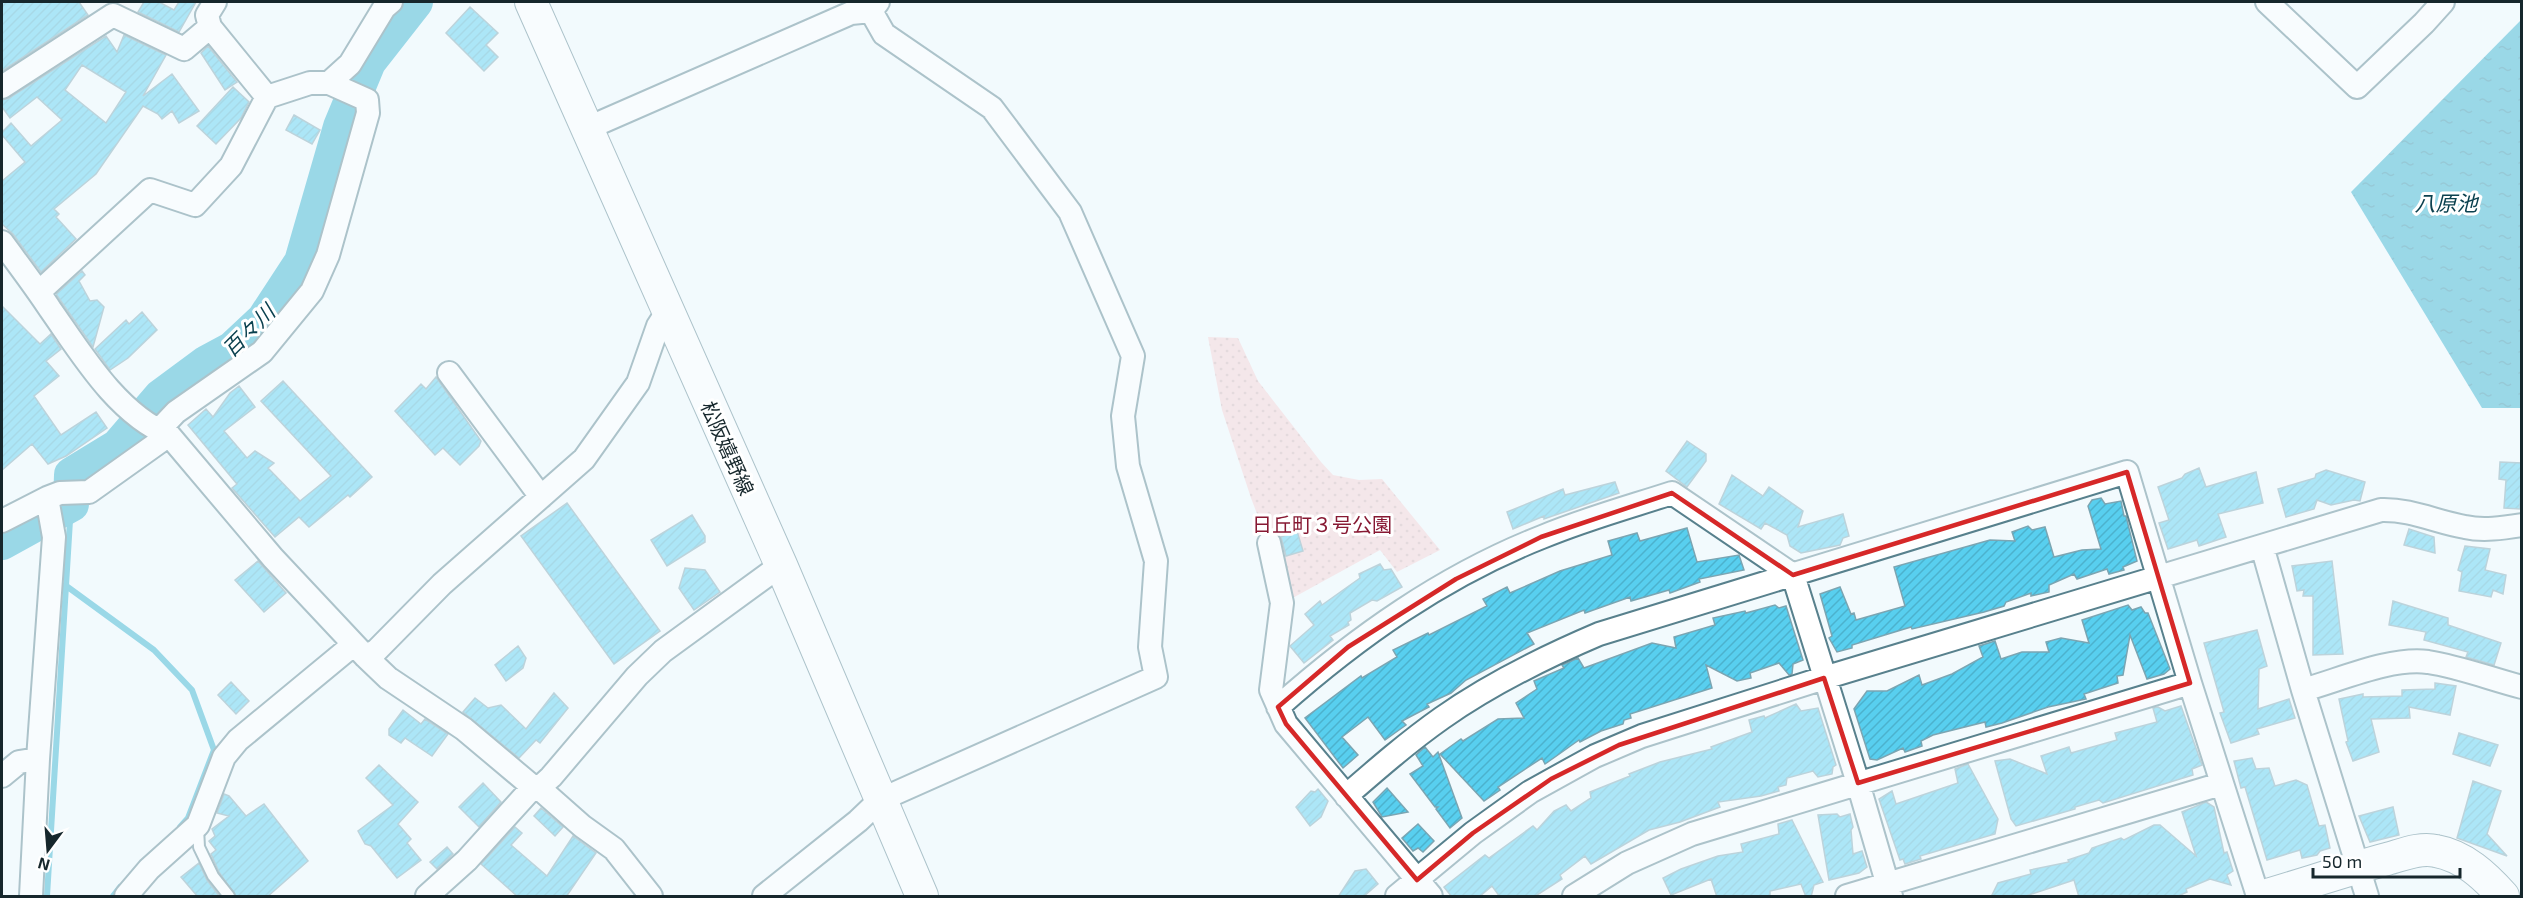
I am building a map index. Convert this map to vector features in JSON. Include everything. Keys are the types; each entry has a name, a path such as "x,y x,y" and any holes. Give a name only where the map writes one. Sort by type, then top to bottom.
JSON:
{"main road":[{"name":"松阪嬉野線","path":"531,2 781,566 922,897"},
{"path":"2264,897 2419,850 2434,850 2456,858 2484,875 2503,897"}],"street":[{"path":"215,2 207,15 210,27 267,97"},
{"path":"345,90 350,64 384,8 391,2"},
{"path":"2267,2 2357,87 2443,2"},
{"path":"588,128 851,13 874,6 884,34 992,108 1070,212 1133,356 1123,417 1128,466 1156,561 1150,647 1156,677 880,800 858,821 764,897"},
{"path":"2,87 113,15 184,49 210,27"},
{"path":"2,521 52,499 89,492 160,431 176,412 262,352 312,291 328,255 369,113 366,100 345,90 310,83 267,97 231,166 195,205 150,190 39,292"},
{"path":"2,242 87,362 130,412 160,431 359,650 388,678 464,729 582,826 614,849 651,897"},
{"path":"126,897 149,869 198,825 224,757 238,740 359,650 376,651 442,584 594,447 638,383 658,326 667,312"},
{"path":"449,373 541,497"},
{"path":"1346,796 1442,718 1549,656 1599,634 2127,472 2190,683 2258,897"},
{"path":"1278,707 1324,666 1364,636 1412,604 1464,574 1541,537 1672,493 1793,575 1858,783 1888,890"},
{"path":"31,897 38,759 54,537 52,499"},
{"path":"1398,897 1424,888 1473,833 1505,809 1551,779 1595,756 1642,736 1824,678 2381,510 2408,511 2464,527 2480,529 2522,525"},
{"path":"1269,543 1282,603 1271,690 1278,707 1286,724 1424,888"},
{"path":"2262,546 2303,690 2367,897"},
{"path":"427,897 467,860 536,787 551,777 637,676 663,651 781,566"},
{"path":"2303,690 2391,665 2413,662 2445,666 2522,687"},
{"path":"1574,897 1626,863 1669,842 2190,683"},
{"path":"2,776 19,762 38,759"},
{"path":"1847,897 1888,890 2222,784"}],"lane":[{"path":"198,825 199,848 213,876 229,897"}],"highlighted area":[{"path":"2127,472 2190,683 1858,783 1824,678 1619,745 1551,779 1473,833 1417,880 1286,724 1278,707 1348,647 1456,579 1541,537 1672,493 1793,575"}],"green space":[{"name":"日丘町３号公園","path":"1208,337 1238,338 1258,381 1333,475 1359,480 1382,479 1440,550 1397,572 1380,550 1289,600 1273,537 1264,532 1222,410"}],"water":[{"name":"八原池","path":"2521,20 2521,408 2482,408 2351,192"}],"building":[{"path":"2,2 79,2 88,15 2,71"},
{"path":"144,2 159,2 174,10 179,2 196,2 179,32 138,12"},
{"path":"470,7 498,33 486,45 498,57 484,71 446,33"},
{"path":"124,35 166,55 143,96 172,74 199,111 179,123 172,111 162,119 158,114 143,106 96,174 54,209 59,214 56,217 76,239 41,272 13,234 2,224 2,181 25,162 2,135 2,132 11,123 31,146 62,120 37,97 10,118 2,107 2,100 9,98 106,36 117,52","holes":["82,65 126,92 106,123 65,90"]},
{"path":"208,46 237,82 225,90 201,53"},
{"path":"233,87 249,102 241,118 216,144 197,126"},
{"path":"294,115 320,130 312,144 286,130"},
{"path":"82,271 85,275 79,281 90,301 97,300 104,307 93,347 56,294"},
{"path":"2,306 40,344 51,334 61,349 46,361 59,376 34,396 61,435 96,412 107,428 66,456 48,464 32,444 2,470"},
{"path":"142,312 157,330 128,358 110,370 95,349 126,320 129,324"},
{"path":"436,377 481,441 460,465 443,448 435,455 395,411 421,384 426,389"},
{"path":"283,381 372,477 350,497 348,495 309,527 299,517 275,537 232,488 237,484 188,425 206,409 213,417 230,393 239,386 255,407 224,431 247,458 255,451 274,463 268,468 300,501 331,476 261,401"},
{"path":"1687,441 1706,454 1706,461 1687,487 1666,471"},
{"path":"2500,462 2522,463 2520,509 2504,508 2506,480 2499,479"},
{"path":"2199,468 2206,487 2256,472 2263,503 2218,514 2226,537 2199,546 2197,540 2168,549 2159,523 2169,520 2158,487 2182,478 2185,474"},
{"path":"2326,470 2365,482 2360,501 2354,500 2331,505 2317,500 2314,509 2286,517 2278,489 2315,478 2316,474"},
{"path":"1732,475 1763,496 1769,487 1803,511 1798,527 1843,514 1849,536 1843,538 1840,545 1801,553 1790,546 1787,535 1765,523 1761,529 1719,504"},
{"path":"1615,482 1619,493 1544,519 1544,516 1513,529 1507,512 1563,489 1565,495"},
{"path":"2101,498 2105,504 2121,501 2124,516 2126,516 2137,561 2123,567 2124,570 2109,574 2107,569 2077,579 2074,574 2049,585 2049,592 2031,596 2031,593 2006,602 2004,606 1912,629 1911,627 1852,645 1852,648 1837,652 1829,638 1832,636 1820,594 1840,587 1851,614 1854,613 1856,620 1905,606 1894,567 1990,540 2015,541 2012,532 2028,526 2032,530 2045,527 2054,557 2082,550 2101,549 2088,506 2092,500"},
{"path":"567,503 660,631 614,664 521,536"},
{"path":"692,515 705,536 705,542 667,566 651,540"},
{"path":"1687,528 1697,562 1739,555 1744,570 1699,579 1700,582 1670,593 1669,590 1631,601 1630,597 1585,613 1584,610 1527,633 1534,644 1466,680 1451,693 1427,704 1429,707 1402,721 1406,725 1385,740 1368,717 1342,737 1358,755 1343,768 1305,718 1361,676 1362,678 1397,657 1393,650 1487,606 1483,599 1507,587 1510,593 1560,571 1612,555 1608,541 1637,533 1640,541"},
{"path":"2409,529 2434,537 2435,553 2404,545"},
{"path":"1297,531 1303,551 1286,556 1281,537"},
{"path":"2465,546 2490,549 2485,570 2506,575 2503,594 2493,590 2491,597 2459,591 2462,572 2458,570"},
{"path":"258,561 286,593 264,612 235,580"},
{"path":"2332,561 2343,654 2313,655 2313,596 2303,596 2304,590 2297,591 2292,566"},
{"path":"1380,564 1384,570 1391,569 1402,587 1350,613 1349,625 1330,636 1333,640 1304,663 1290,646 1314,625 1305,614 1320,601 1322,605 1360,578 1359,574"},
{"path":"685,568 705,570 720,592 694,610 679,588"},
{"path":"2393,601 2448,618 2448,625 2501,643 2494,665 2466,657 2468,652 2424,640 2426,632 2389,625"},
{"path":"1775,605 1779,608 1786,606 1803,660 1793,664 1792,674 1789,675 1779,663 1750,673 1751,678 1737,681 1706,665 1712,688 1630,714 1631,718 1624,720 1623,724 1601,731 1580,742 1579,740 1545,764 1542,758 1498,787 1500,790 1484,801 1440,754 1461,739 1463,741 1498,719 1524,718 1516,703 1537,689 1534,681 1564,668 1562,665 1578,658 1584,668 1652,643 1676,648 1674,637 1715,625 1713,618 1745,611 1746,613"},
{"path":"2128,605 2132,610 2141,607 2145,613 2148,613 2170,669 2164,674 2147,679 2130,635 2123,675 2117,676 2118,683 2084,694 2086,699 2048,707 1986,727 1985,722 1933,735 1921,741 1922,746 1905,752 1903,748 1877,760 1870,759 1854,709 1867,691 1887,691 1919,675 1922,685 1952,674 1983,657 1979,646 1995,641 2001,659 2022,652 2049,652 2046,642 2061,638 2089,643 2082,620"},
{"path":"2257,630 2267,666 2259,669 2258,709 2289,699 2295,718 2257,729 2259,734 2231,743 2220,713 2224,712 2204,643"},
{"path":"518,646 526,658 523,668 506,681 495,665"},
{"path":"231,682 249,701 236,714 218,695"},
{"path":"2435,683 2456,686 2450,715 2409,707 2410,718 2371,719 2379,752 2353,761 2346,742 2348,741 2339,699 2363,694 2363,697 2402,696 2402,690 2435,689"},
{"path":"554,693 568,708 540,743 536,740 519,758 463,712 475,698 488,708 501,705 526,729"},
{"path":"1796,704 1801,711 1818,708 1836,765 1833,767 1832,774 1818,777 1813,771 1787,778 1786,785 1778,787 1779,791 1718,802 1720,807 1680,822 1649,830 1591,864 1585,856 1560,875 1562,879 1534,897 1500,897 1492,886 1479,897 1452,897 1444,887 1485,855 1489,858 1533,826 1537,830 1554,811 1566,805 1571,811 1591,798 1590,792 1660,762 1712,749 1711,747 1752,732 1749,720 1764,716 1765,718"},
{"path":"2181,706 2202,765 2192,769 2193,775 2103,803 2099,800 2016,826 2011,819 1995,761 2010,759 2047,774 2041,756 2069,747 2071,753 2117,740 2115,733 2157,722 2153,708 2158,707 2165,711"},
{"path":"403,710 421,724 425,719 448,734 432,756 405,738 401,743 389,735 389,729"},
{"path":"2459,733 2498,745 2490,766 2453,754"},
{"path":"1425,747 1433,757 1438,752 1462,818 1450,828 1436,809 1438,807 1435,807 1410,774 1423,766 1416,755"},
{"path":"2252,758 2256,769 2269,768 2275,786 2296,780 2307,785 2319,826 2325,825 2330,848 2320,851 2317,855 2302,858 2300,850 2267,860 2245,787 2241,788 2234,761"},
{"path":"1968,764 1998,819 1995,834 1920,856 1921,859 1905,864 1903,859 1900,860 1879,799 1892,791 1896,804 1958,783 1955,769"},
{"path":"379,765 418,802 398,824 411,839 407,843 421,860 397,878 371,846 365,844 358,831 393,805 366,778"},
{"path":"2473,781 2501,791 2487,834 2507,856 2457,838"},
{"path":"483,783 501,802 479,827 459,807"},
{"path":"1387,788 1408,812 1382,817 1373,802"},
{"path":"1318,789 1328,801 1321,817 1310,826 1296,807 1311,791 1315,792"},
{"path":"224,794 229,796 246,816 264,804 308,861 267,897 236,897 219,872 211,854 216,850 209,841 215,836 212,829 229,816 217,813"},
{"path":"2206,802 2214,807 2224,853 2227,852 2233,871 2227,875 2231,885 2210,879 2186,889 2187,892 2176,897 2079,897 2074,880 2023,897 1991,897 1998,883 2031,874 2030,870 2069,862 2068,860 2089,853 2092,848 2121,838 2124,840 2154,825 2160,825 2196,856 2182,812"},
{"path":"2393,807 2399,835 2370,842 2359,816"},
{"path":"541,808 563,827 555,836 534,816"},
{"path":"1837,814 1840,817 1850,814 1853,827 1851,830 1853,854 1862,851 1867,867 1859,873 1829,880 1818,815"},
{"path":"1792,820 1823,882 1814,885 1811,897 1806,897 1801,884 1770,891 1770,897 1717,897 1711,879 1671,895 1663,878 1718,856 1743,852 1741,844 1779,834 1778,824"},
{"path":"1418,824 1434,841 1423,852 1418,848 1413,851 1402,838"},
{"path":"515,827 522,833 511,845 547,876 573,836 596,853 566,897 518,897 481,864"},
{"path":"447,847 453,854 437,869 430,862"},
{"path":"199,863 207,880 220,897 198,897 181,877"},
{"path":"1366,869 1378,884 1363,897 1338,897 1355,871"}],"waterway":[{"name":"百々川","path":"2,542 71,504 72,475 118,447 161,397 207,363 233,349 264,320 302,262 341,127 368,62 415,2"},
{"path":"47,896 71,504"},
{"path":"65,585 154,650 192,690 214,750 188,818 180,827"},
{"path":"113,896 120,887"}]}
